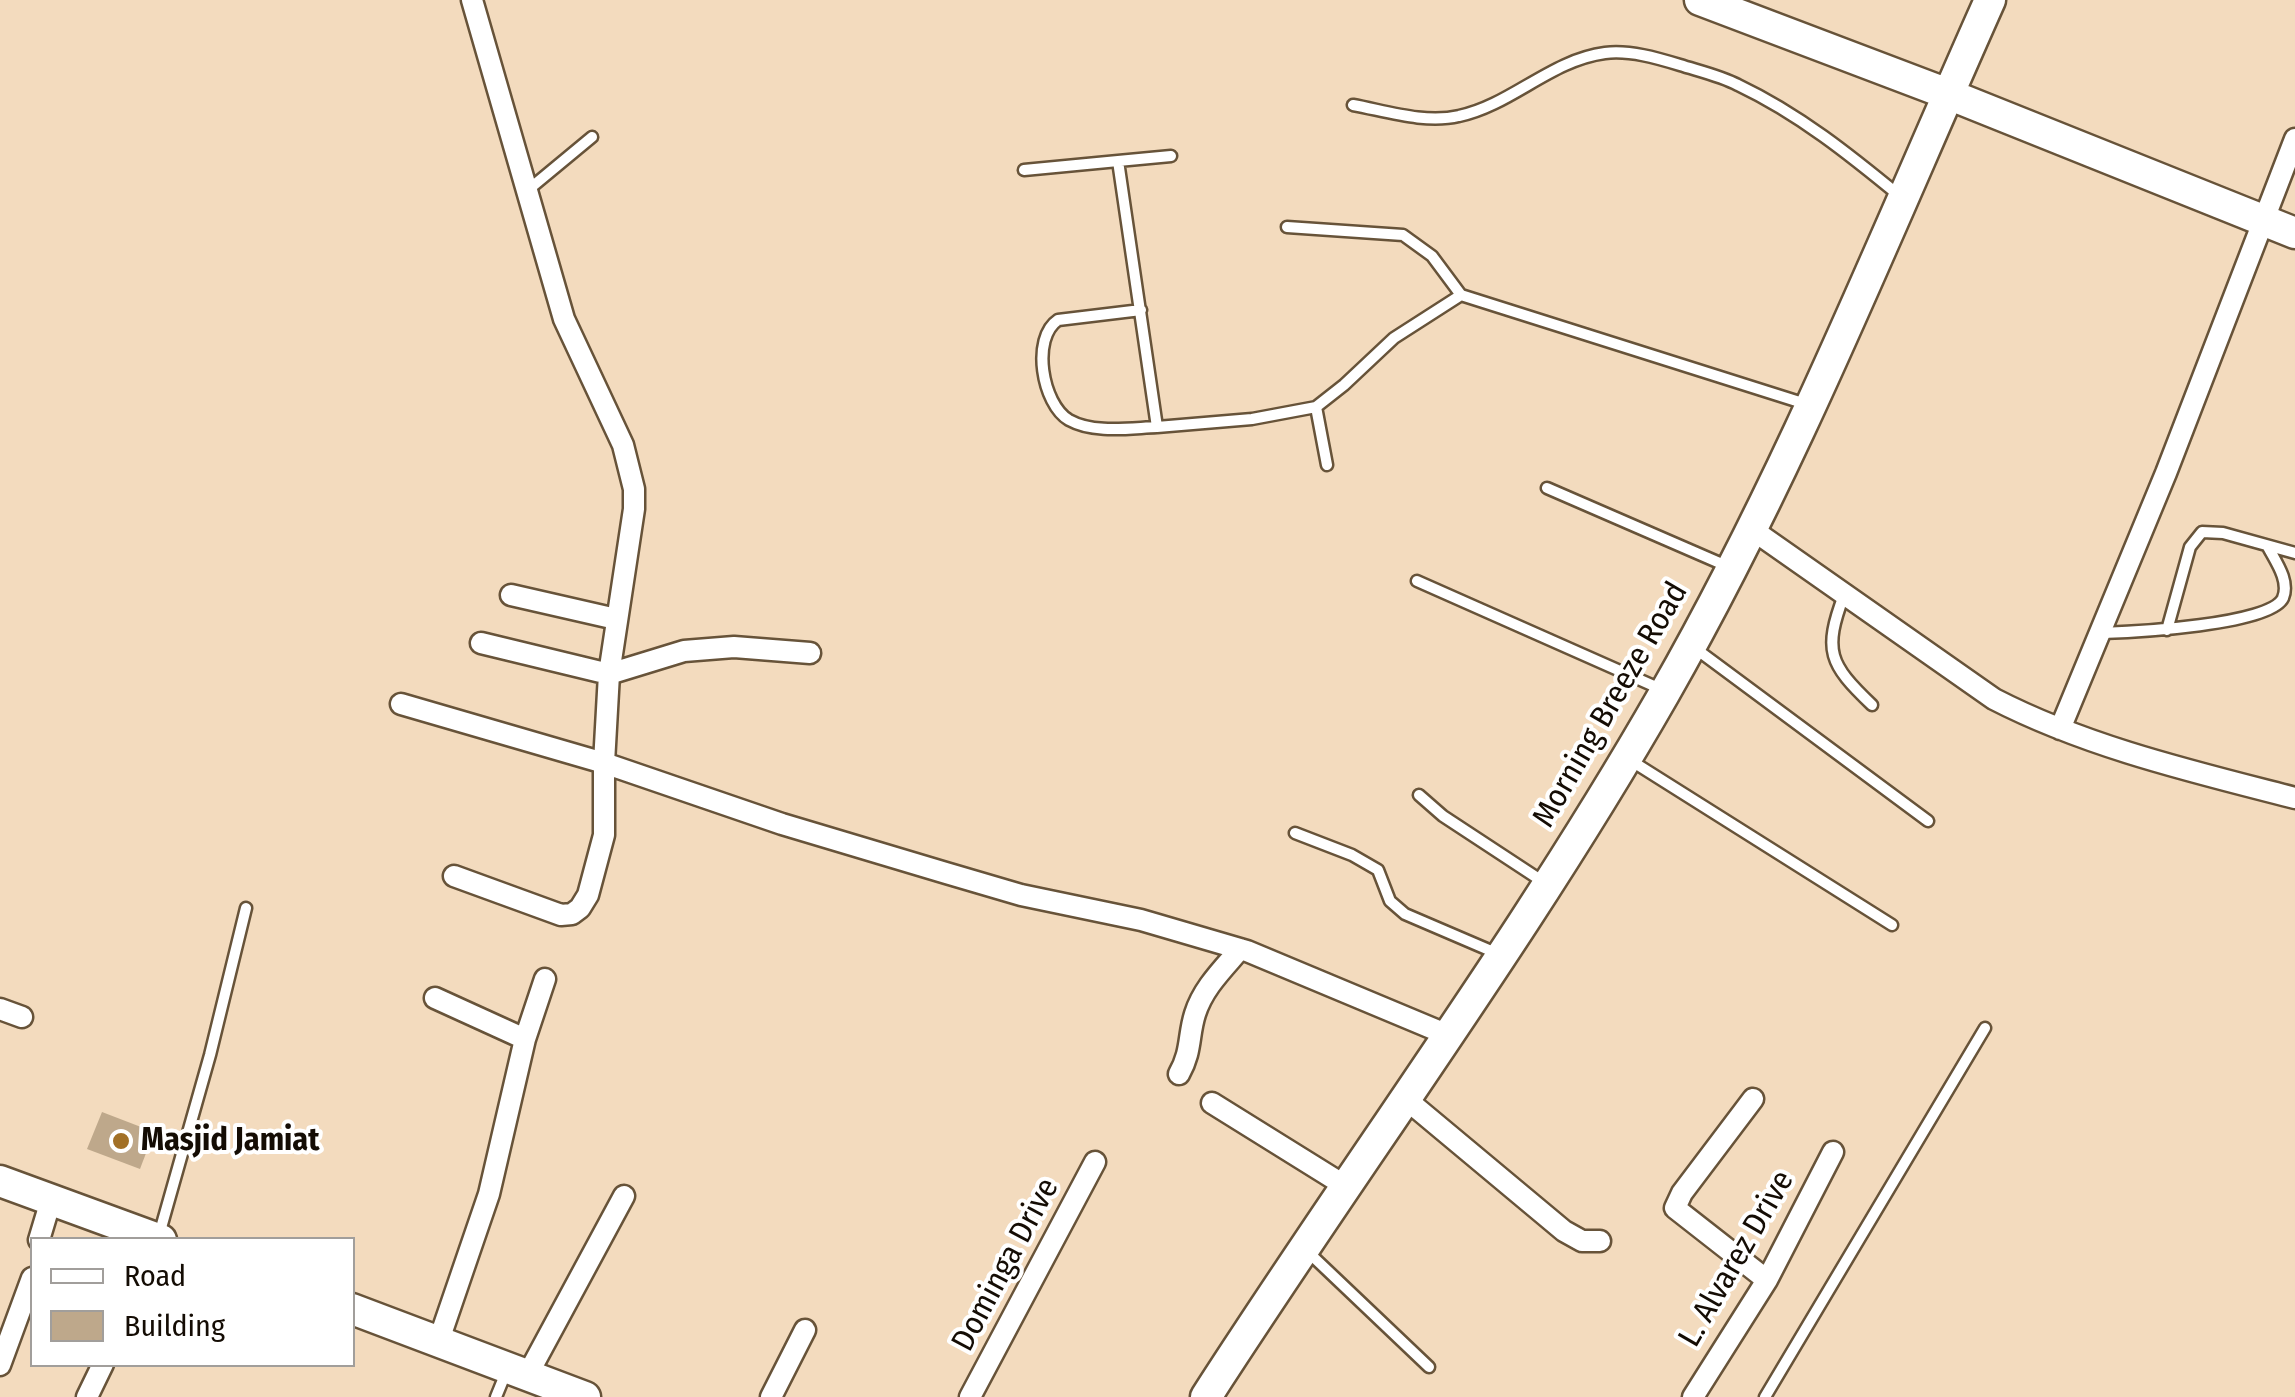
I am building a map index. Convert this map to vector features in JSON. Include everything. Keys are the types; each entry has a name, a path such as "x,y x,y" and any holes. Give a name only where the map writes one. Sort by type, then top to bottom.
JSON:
{"main road":[{"path":"1700,0 2295,232"},
{"name":"Morning Breeze Road","path":"1206,1397 1302,1247 1407,1100 1666,691 1810,406 1990,0"},
{"path":"0,1181 153,1237"},
{"path":"355,1310 586,1397"}],"street":[{"path":"454,876 549,913 572,914 580,908 594,876 604,835 609,674 634,509 632,475 623,444 564,319 472,0"},
{"path":"2060,729 2102,634 2295,138"},
{"path":"1750,528 1994,699 2060,729 2295,798"},
{"path":"511,595 616,620"},
{"path":"481,642 609,674 684,651 734,647 810,652"},
{"path":"401,704 604,763 782,824 1021,895 1141,920 1240,949 1448,1034"},
{"path":"1179,1074 1190,1050 1193,1018 1200,1002 1240,949"},
{"path":"439,1340 489,1194 525,1039 545,979"},
{"path":"435,998 525,1039"},
{"path":"0,1008 22,1018"},
{"path":"1753,1099 1682,1193 1675,1208 1767,1280"},
{"path":"1407,1100 1564,1231 1582,1242 1600,1242"},
{"path":"1212,1102 1348,1187"},
{"name":"L. Alvarez Drive","path":"1692,1397 1767,1280 1833,1152"},
{"name":"Dominga Drive","path":"970,1397 1095,1162"},
{"path":"518,1371 624,1196"},
{"path":"40,1237 51,1200"},
{"path":"0,1365 30,1283"},
{"path":"772,1397 805,1330"},
{"path":"87,1397 101,1367"}],"lane":[{"path":"1353,105 1432,118 1457,117 1576,62 1604,53 1628,53 1736,83 1843,149 1903,199"},
{"path":"527,191 592,137"},
{"path":"1024,170 1172,156"},
{"path":"1118,161 1157,427"},
{"path":"1287,226 1403,235 1432,256 1461,295 1810,406"},
{"path":"1141,310 1058,320 1048,326 1044,365 1054,401 1070,420 1095,427 1157,427 1252,419 1316,406 1344,386 1394,338 1461,295"},
{"path":"1316,406 1327,464"},
{"path":"1546,488 1730,567"},
{"path":"2166,630 2197,535 2210,530 2295,553"},
{"path":"2102,634 2166,630 2262,614 2275,608 2285,587 2268,548"},
{"path":"1417,581 1666,691"},
{"path":"1844,595 1831,631 1832,658 1849,683 1872,705"},
{"path":"1690,644 1928,822"},
{"path":"1626,758 1892,925"},
{"path":"1419,795 1443,816 1547,884"},
{"path":"1295,833 1378,870 1390,901 1405,914 1500,954"},
{"path":"160,1237 246,908"},
{"path":"1765,1397 1985,1028"},
{"path":"1302,1247 1429,1367"},
{"path":"496,1397 518,1371"}],"building":[{"name":"Masjid Jamiat","path":"102,1112 154,1132 140,1169 87,1149"}],"place":[{"name":"Masjid Jamiat","path":"121,1141"}]}
